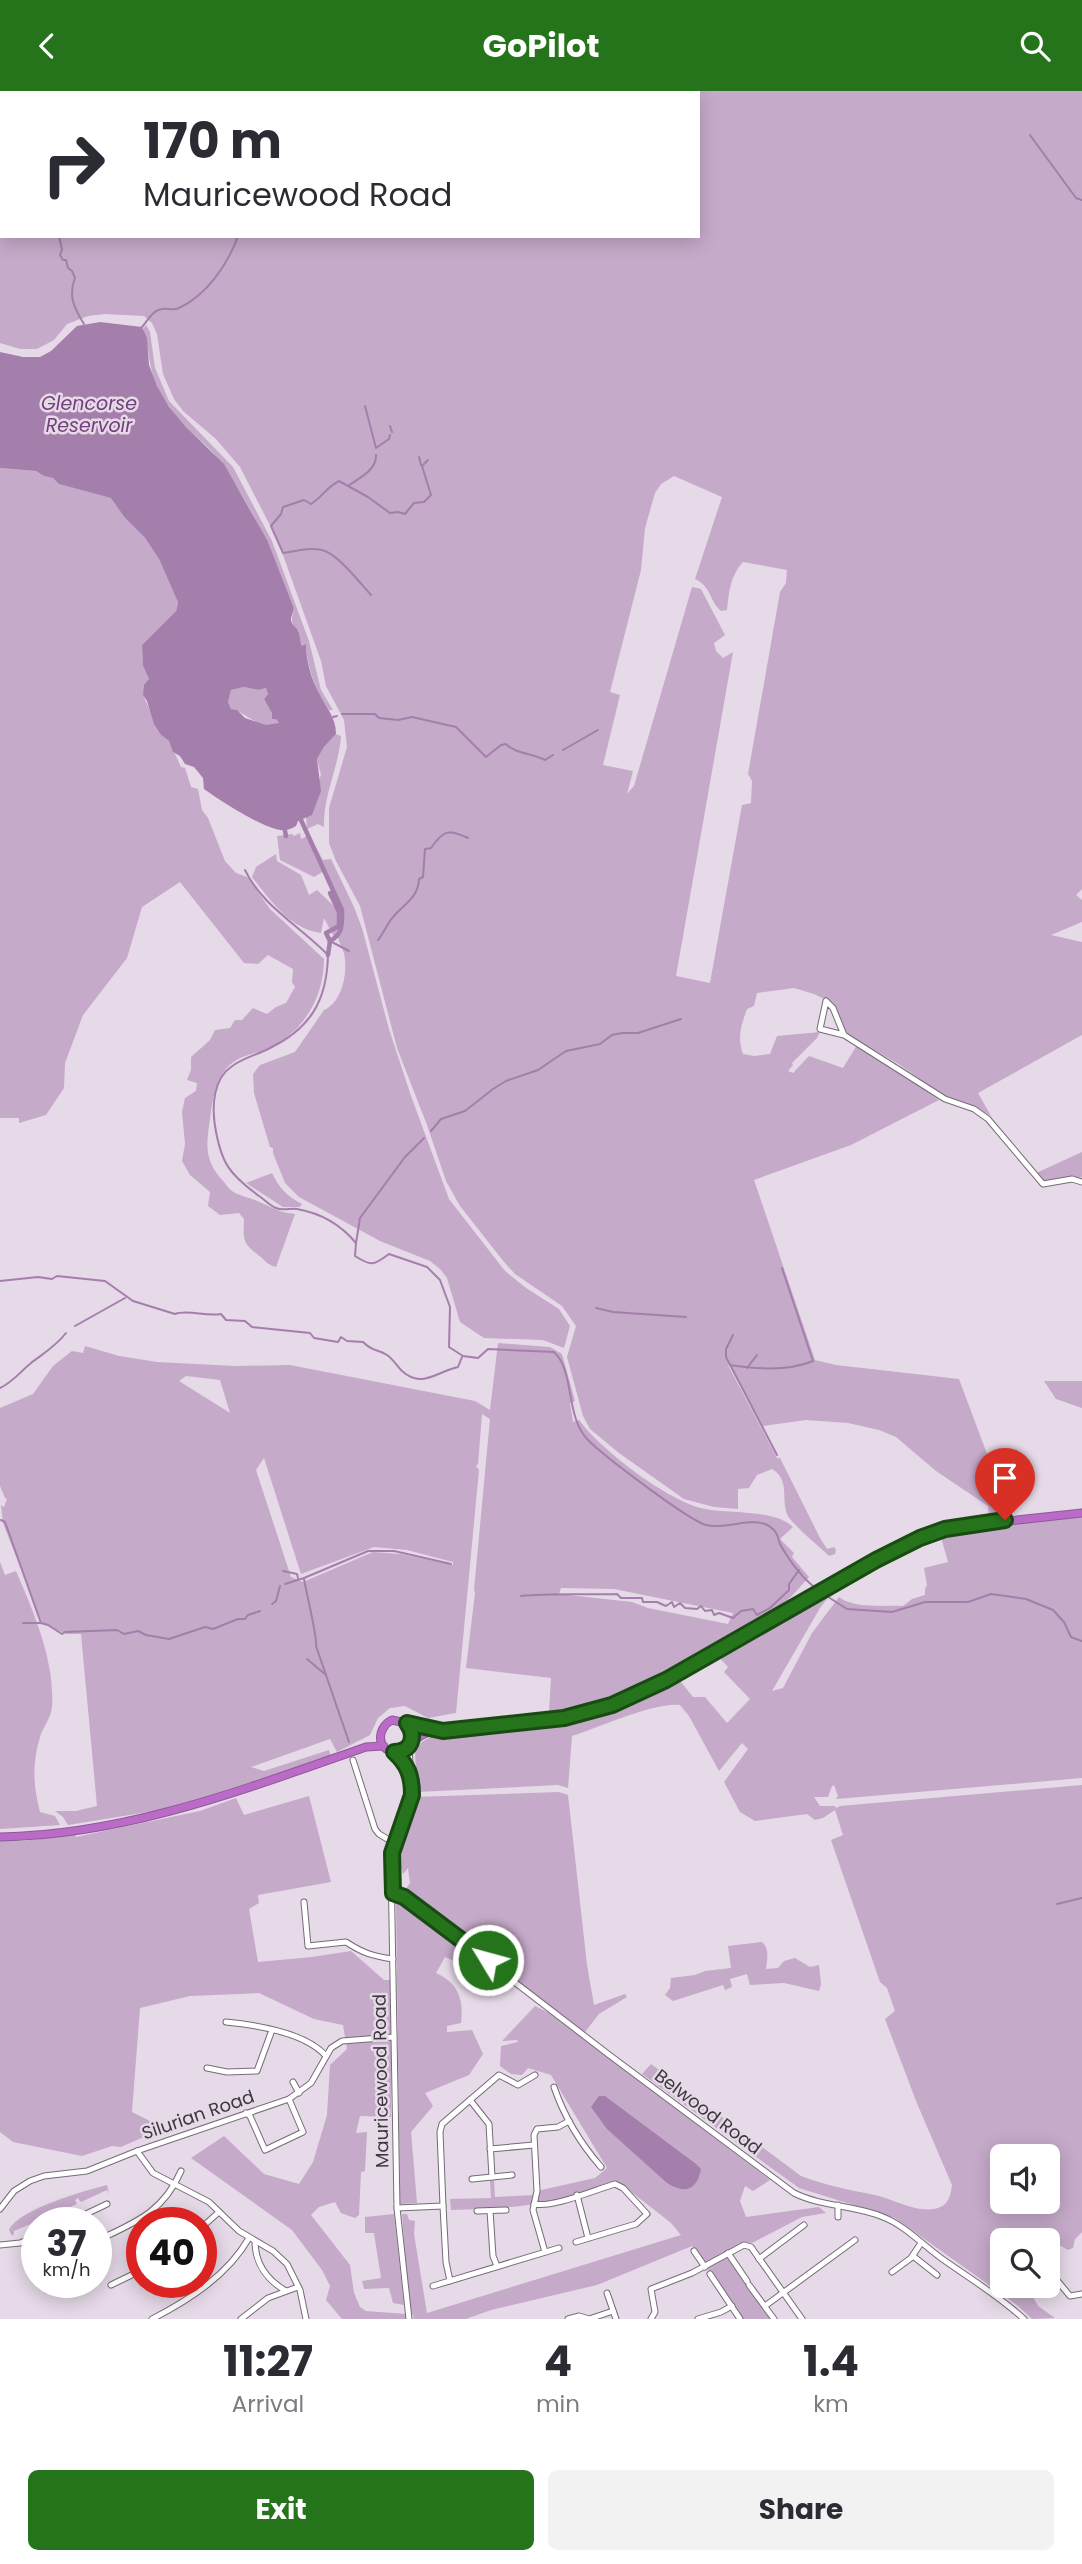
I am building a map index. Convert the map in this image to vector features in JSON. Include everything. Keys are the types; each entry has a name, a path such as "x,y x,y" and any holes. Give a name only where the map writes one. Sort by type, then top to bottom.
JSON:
{"highway":[{"path":"0,1837 66,1832 152,1815 253,1787 366,1747 384,1746 394,1752 405,1750 424,1733 435,1730 564,1718 612,1705 666,1680 893,1551 945,1529 1082,1513"},
{"path":"366,1747 380,1736 383,1725 398,1719 435,1730"},
{"path":"407,1723 412,1732 410,1744"},
{"path":"380,1736 384,1746"}],"street":[{"path":"844,1035 833,1008 826,1001 820,1030 844,1035 945,1099 974,1109 988,1119 1043,1184 1072,1179 1082,1182"},
{"name":"Mauricewood Road","path":"409,2319 397,2208 391,1863 394,1843 412,1795 410,1744"},
{"path":"394,1752 410,1772"},
{"path":"353,1760 375,1829 394,1843"},
{"name":"Belwood Road","path":"393,1893 404,1897 608,2055 785,2187 803,2197 888,2219 989,2289 1024,2319"},
{"path":"303,1902 308,1946 345,1942 369,1955 393,1959"},
{"path":"226,2022 257,2025 272,2030 309,2044 326,2056"},
{"path":"207,2068 227,2072 257,2071 272,2030"},
{"name":"Silurian Road","path":"0,2209 14,2191 30,2181 44,2176 87,2171 289,2099 317,2075 326,2056 342,2041 394,2037"},
{"path":"450,2281 446,2262 441,2128 499,2075 518,2085 535,2075"},
{"path":"293,2082 299,2093"},
{"path":"554,2087 569,2121 601,2167"},
{"path":"246,2113 250,2116 265,2150 303,2132 289,2099"},
{"path":"470,2100 488,2120 492,2177"},
{"path":"545,2252 534,2213 537,2190 534,2135 537,2129 558,2127 569,2121"},
{"path":"491,2149 534,2145"},
{"path":"137,2151 153,2173 208,2203 252,2240 273,2251 287,2263 298,2287 306,2319"},
{"path":"112,2234 133,2224 161,2203 181,2171"},
{"path":"472,2179 512,2175"},
{"path":"534,2204 541,2206 618,2185 647,2214 636,2224 576,2242"},
{"path":"577,2195 588,2238"},
{"path":"101,2207 107,2204"},
{"path":"838,2205 838,2217"},
{"path":"397,2208 443,2206"},
{"path":"477,2211 506,2210"},
{"path":"490,2211 493,2256 497,2266"},
{"path":"759,2259 799,2226"},
{"path":"252,2240 255,2256 262,2267 273,2283 286,2291"},
{"path":"152,2319 191,2297 215,2278 252,2240"},
{"path":"765,2306 855,2241"},
{"path":"0,2245 21,2243"},
{"path":"892,2272 912,2256 921,2243"},
{"path":"653,2318 655,2312 652,2289 748,2246 803,2319"},
{"path":"433,2286 559,2248"},
{"path":"694,2251 705,2267"},
{"path":"730,2252 774,2319"},
{"path":"912,2256 937,2275"},
{"path":"710,2274 740,2319"},
{"path":"1060,2283 1070,2295 1082,2294"},
{"path":"241,2319 268,2298 298,2287"},
{"path":"607,2293 616,2319"},
{"path":"698,2319 732,2306"},
{"path":"568,2319 579,2316 589,2319 613,2311"}],"shaded area":[{"path":"700,91 1082,91 1082,889 1076,895 1082,900 1082,922 1051,935 1082,942 1082,1035 978,1093 991,1116 976,1107 945,1097 900,1065 847,1034 833,1003 814,994 794,988 757,993 754,1006 747,1009 740,1037 743,1054 754,1056 770,1054 777,1036 820,1032 788,1071 793,1073 809,1056 843,1068 857,1045 939,1100 851,1145 754,1180 815,1360 836,1365 959,1379 1010,1515 989,1517 988,1506 936,1471 896,1437 879,1430 848,1423 806,1420 763,1426 730,1364 728,1365 777,1458 780,1458 820,1538 827,1549 834,1547 835,1554 829,1556 788,1516 783,1484 772,1469 757,1475 749,1488 738,1489 738,1509 714,1507 684,1499 590,1429 583,1416 567,1357 576,1326 562,1306 515,1274 460,1206 446,1181 397,1048 360,906 329,843 329,808 347,747 344,720 326,686 321,661 278,541 240,467 216,439 183,411 174,399 163,374 157,334 152,323 144,316 88,316 67,324 54,340 37,349 20,349 0,343 0,238 700,238","holes":["674,476 722,497 695,579 705,586 721,611 727,610 733,579 743,562 787,570 786,583 780,592 748,774 752,781 751,803 742,805 710,983 676,976 733,652 723,658 716,651 714,643 725,635 701,589 692,587 634,786 627,794 633,771 603,765 620,695 610,692 641,570 645,528 655,493 661,484"]},
{"path":"146,325 150,332 155,368 169,401 233,467 272,541 309,641 321,690 333,710 329,710 316,687 310,671 306,645 303,647 292,621 294,608 269,548 240,491 215,455 179,419 160,392 152,372 143,329"},
{"path":"0,468 36,471 60,484 112,498 159,559 178,601 176,611 142,645 143,666 149,679 143,695 161,735 169,741 181,767 185,768 191,787 198,789 202,810 208,818 225,861 236,873 247,877 270,909 324,959 316,1000 302,1023 281,1041 238,1059 228,1067 217,1083 212,1107 208,1153 217,1174 235,1193 279,1211 295,1214 276,1267 267,1263 248,1245 244,1238 244,1219 239,1213 220,1215 208,1206 210,1192 190,1175 182,1161 185,1144 182,1112 185,1098 196,1091 197,1083 187,1080 191,1070 191,1057 210,1040 215,1030 230,1028 235,1020 242,1020 253,1008 267,1014 286,1003 295,987 292,982 293,969 268,955 258,964 244,963 180,882 142,907 127,958 83,1015 65,1063 64,1088 46,1115 19,1123 19,1118 0,1118"},
{"path":"244,687 259,690 266,688 268,694 264,699 279,723 260,724 231,709 228,702 231,690"},
{"path":"336,734 341,736 340,747 326,804 324,827 318,824 307,829 306,817 321,775 317,759"},
{"path":"300,833 301,839 309,835 323,860 331,859 354,907 389,1029 449,1199 505,1271 559,1309 570,1326 564,1348 543,1340 484,1338 460,1322 447,1278 430,1261 380,1241 299,1197 285,1183 273,1148 270,1147 254,1093 253,1074 260,1065 295,1052 324,1010 336,1000 343,985 345,968 344,953 338,937 334,937 324,918 321,933 299,926 281,912 252,877 256,867 276,854 277,861 301,875 309,895 317,890 335,907 340,904 324,871 314,877 280,860 277,836 294,836"},
{"path":"1082,1152 1082,1177 1044,1181 1034,1174"},
{"path":"272,1173 284,1191 302,1204 300,1207 283,1207 246,1183"},
{"path":"498,1343 550,1347 562,1354 575,1401 570,1403 573,1422 579,1420 603,1446 655,1486 690,1504 705,1509 763,1515 785,1521 793,1527 780,1539 794,1553 792,1557 809,1577 779,1607 647,1684 600,1703 549,1712 551,1678 466,1668 490,1419 482,1414 456,1713 428,1718 405,1706 390,1708 378,1718 370,1735 337,1752 330,1739 251,1767 264,1771 329,1750 331,1757 173,1808 68,1825 55,1811 76,1811 97,1806 81,1634 66,1634 42,1623 3,1523 1,1505 4,1507 7,1499 0,1486 0,1408 33,1394 53,1366 72,1351 83,1353 85,1346 119,1356 157,1362 235,1366 290,1365 475,1401 490,1410","holes":["186,1376 220,1380 230,1413 179,1381","264,1458 301,1574 374,1547 407,1550 453,1562 453,1565 400,1554 373,1552 303,1582 291,1577 256,1470","561,1588 614,1589 733,1613 728,1624 648,1608 632,1602 559,1594"]},
{"path":"1044,1381 1082,1381 1082,1408 1056,1399"},
{"path":"1082,1517 1082,1778 836,1799 838,1796 834,1785 828,1797 814,1797 820,1806 836,1808 1082,1785 1082,2232 1075,2239 1073,2248 1068,2250 1060,2245 1060,2228 990,2228 990,2286 895,2218 799,2188 642,2074 651,2064 801,2176 919,2209 936,2208 946,2203 952,2185 885,2019 895,2011 887,1988 880,1982 831,1840 843,1835 835,1810 815,1820 807,1814 755,1821 740,1812 724,1782 748,1749 742,1743 719,1771 689,1716 680,1705 642,1711 572,1736 568,1788 558,1785 417,1792 415,1751 419,1744 431,1736 486,1733 562,1722 620,1705 673,1681 681,1682 693,1697 705,1697 727,1723 750,1699 724,1672 728,1667 717,1655 833,1591 820,1608 772,1691 783,1688 812,1633 839,1597 861,1605 903,1606 912,1599 925,1595 927,1585 924,1568 948,1562 941,1537 999,1525"},
{"path":"0,1562 5,1575 16,1571 47,1655 52,1707 37,1747 35,1784 40,1812 55,1816 60,1825 0,1829"},
{"path":"559,1792 568,1795 594,2005 625,1994 627,1997 599,2014 585,2032 403,1893 410,1883 408,1868 403,1874 396,1851 414,1797"},
{"path":"309,1796 331,1882 258,1895 259,1903 249,1909 258,1962 351,1951 384,1980 391,1980 391,2117 360,2116 356,2133 367,2132 365,2171 361,2172 359,2215 355,2218 341,2213 335,2202 319,2207 311,2215 350,2265 354,2293 360,2307 366,2311 406,2314 407,2319 342,2319 326,2300 330,2286 322,2270 292,2230 191,2158 224,2136 264,2174 299,2184 313,2162 327,2115 330,2065 347,2049 343,2025 314,2019 259,1993 190,1996 140,2008 132,2112 164,2128 121,2147 112,2146 82,2156 13,2142 0,2132 0,1841 24,1841 75,1834 76,1837 200,1811 236,1798 244,1815"},
{"path":"398,1897 494,1968 486,1967 476,1960 473,1966 445,1957 436,1973 450,1982 460,1999 461,2023 447,2026 447,2032 472,2030 483,2054 469,2075 425,2093 433,2106 411,2132 417,2203 400,2204 396,1899"},
{"path":"762,1942 767,1951 766,1969 778,1968 784,1961 795,1958 810,1967 819,1965 819,1991 784,1983 750,1985 747,1974 730,1979 732,1987 725,1990 723,1985 673,2001 665,1995 670,1988 671,1978 731,1968 728,1946"},
{"path":"535,2006 551,2014 770,2180 753,2191 745,2186 740,2201 746,2217 819,2207 826,2213 802,2217 752,2243 743,2242 725,2252 772,2319 743,2319 692,2246 597,2285 491,2310 466,2319 414,2319 409,2304 402,2214 407,2214 409,2220 415,2221 414,2234 427,2313 681,2235 671,2223 620,2183 537,2204 451,2210 450,2199 491,2198 490,2181 494,2181 495,2197 535,2195 537,2191 595,2178 607,2168 551,2075 528,2068 522,2075 511,2074 500,2066 501,2046 518,2042 502,2041"},
{"path":"107,2185 109,2194 107,2190 81,2202 78,2198 75,2200 77,2204 70,2207 41,2207"},
{"path":"394,2214 404,2305 393,2303 389,2288 364,2289 362,2281 381,2278 374,2233 365,2233 365,2217"},
{"path":"21,2218 21,2228 14,2231 12,2236 9,2230"},
{"path":"1007,2298 1034,2298 1038,2306 1055,2318 1032,2319"}],"water":[{"name":"Glencorse Reservoir","path":"100,322 142,327 147,338 149,365 169,407 224,464 267,540 294,608 291,622 298,631 302,646 306,644 311,675 336,728 336,734 317,759 321,791 312,815 298,821 296,826 290,829 280,830 263,824 204,789 203,778 194,767 185,764 180,756 173,752 169,741 154,724 143,695 144,685 149,679 143,666 142,645 176,611 178,602 159,559 145,538 125,518 111,498 59,484 53,478 36,471 0,468 0,352 23,357 40,357 51,351 77,326","holes":["244,687 259,690 266,688 268,694 264,699 272,713 272,719 279,723 266,725 245,718 237,710 231,709 228,702 231,690"]},
{"path":"599,2096 605,2096 696,2164 701,2169 693,2186 679,2189 667,2183 607,2129 591,2107"}],"waterway":[{"path":"1030,135 1076,198 1082,200"},
{"path":"59,238 62,250 60,255 66,260 75,278 73,302 84,324"},
{"path":"142,327 156,311 177,309 199,295 222,268 237,238"},
{"path":"365,406 376,448 389,439 390,435"},
{"path":"390,426 392,432"},
{"path":"348,486 374,465 376,455"},
{"path":"419,457 421,465"},
{"path":"371,595 348,569 328,552 312,549 283,553 271,526 283,507 304,500 311,504 339,481 390,513 405,514 414,503 424,502 431,495 422,466 428,460"},
{"path":"342,714 375,714 379,718 398,720 412,717 456,727 486,757 506,744 514,750 545,760 553,755"},
{"path":"333,717 337,716"},
{"path":"563,750 598,730"},
{"path":"301,820 342,910 341,929 330,941 328,955"},
{"path":"285,831 286,836"},
{"path":"378,940 416,891 419,879 423,877 425,849 431,848 447,833 468,838"},
{"path":"245,870 252,883 271,905 328,955 320,999 306,1022 284,1040 235,1064 220,1079 214,1102 215,1126 220,1149 233,1174 274,1207 306,1211 337,1225 356,1243 355,1256 365,1262 376,1262 389,1254 427,1267 440,1280 450,1307 449,1347 463,1356 478,1358 488,1349 554,1352 561,1360 576,1419 588,1440 646,1487 696,1521 713,1526 750,1522 770,1526 792,1563 818,1590"},
{"path":"330,893 339,912 339,926 326,933 330,941"},
{"path":"330,941 349,951"},
{"path":"431,1131 441,1119 465,1111 506,1081 538,1070 566,1051 600,1044 612,1035 638,1033 681,1019"},
{"path":"356,1243 360,1218 405,1157 424,1138"},
{"path":"730,1365 772,1368 813,1361 782,1268"},
{"path":"0,1281 38,1277 52,1279 57,1276 105,1281 133,1301 175,1314 221,1314 226,1320 245,1321 252,1327 310,1333 314,1338 338,1342 341,1337 347,1341 363,1342 387,1355 402,1371 416,1379 429,1378 458,1367 462,1357"},
{"path":"75,1326 125,1298"},
{"path":"596,1308 613,1312 686,1317"},
{"path":"0,1388 54,1346 66,1333"},
{"path":"733,1335 726,1349 726,1357 777,1455"},
{"path":"747,1368 757,1355"},
{"path":"1,1520 5,1522 41,1623 62,1634 117,1630 124,1634 138,1631 169,1639 205,1627 213,1629 245,1619 248,1615 260,1611"},
{"path":"285,1584 368,1551 394,1551 451,1564"},
{"path":"521,1596 617,1594 621,1598 642,1598 643,1602 657,1602 666,1606 672,1602 674,1607 680,1603 685,1608 697,1609 701,1606 705,1611 712,1610 714,1615 719,1613 733,1618 741,1611 753,1609 757,1615 770,1608 789,1590 789,1584 799,1570"},
{"path":"283,1571 297,1574 298,1578"},
{"path":"304,1579 316,1646 349,1742"},
{"path":"272,1604 276,1601 280,1586"},
{"path":"822,1593 847,1609 892,1612 925,1602 968,1602 991,1594 1026,1599 1053,1610 1064,1622 1071,1637 1082,1641"},
{"path":"23,1623 40,1623"},
{"path":"307,1659 326,1675"},
{"path":"1057,1904 1082,1898"}],"route":[{"path":"488,1960 404,1897 393,1893 392,1853 412,1795 410,1772 394,1752 405,1750 412,1742 412,1732 407,1723 443,1731 502,1725 564,1718 627,1700 920,1538 945,1529 1005,1520"}]}
